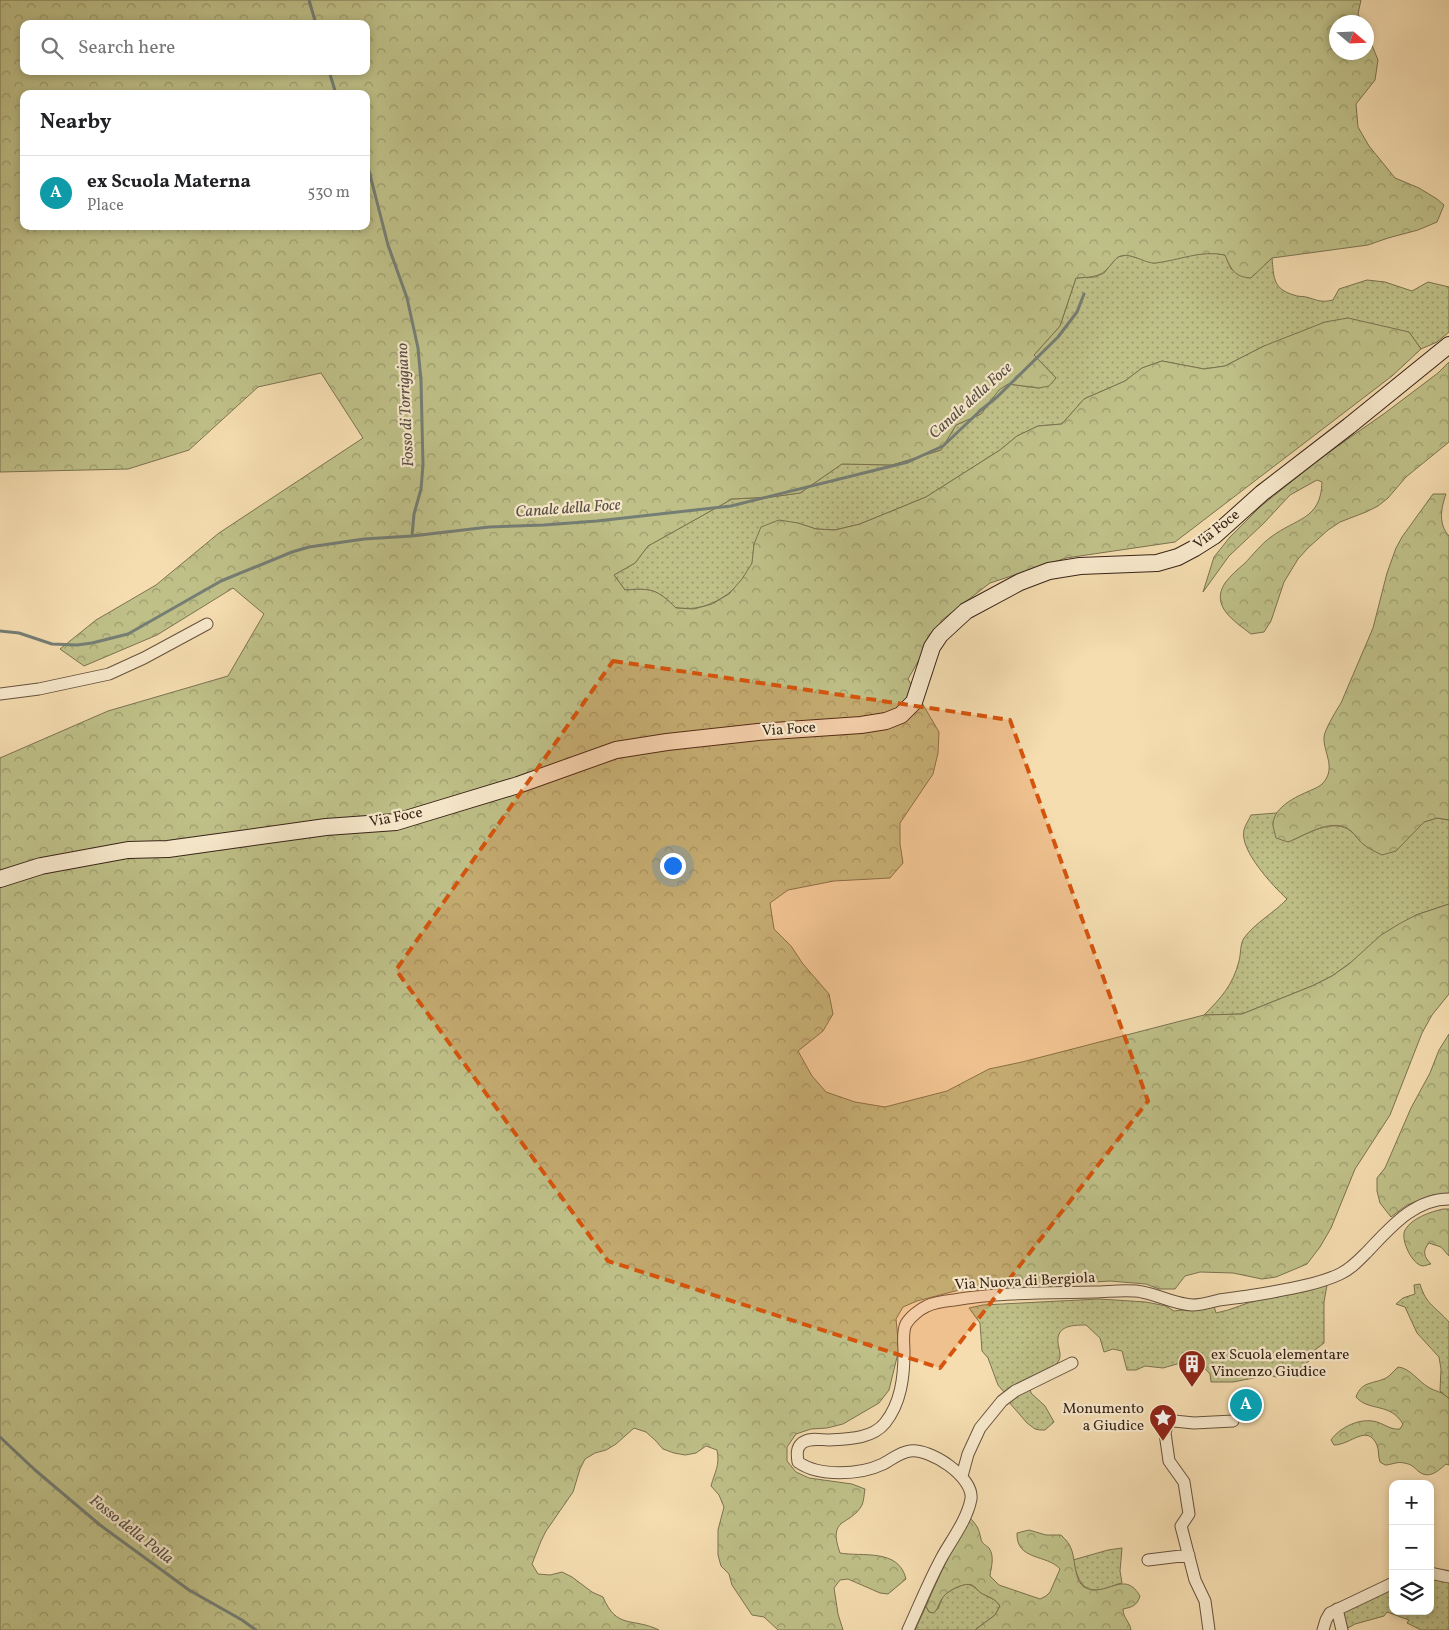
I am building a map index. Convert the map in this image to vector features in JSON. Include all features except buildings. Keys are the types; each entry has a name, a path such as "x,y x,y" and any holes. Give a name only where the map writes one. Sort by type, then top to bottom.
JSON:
{"main road":[{"name":"Via Foce","path":"0,879 41,866 120,852 168,849 326,827 396,822 518,785 616,750 758,732 861,725 886,721 901,715 914,702 932,647 940,635 966,611 1020,582 1049,571 1080,566 1157,563 1178,557 1195,548 1214,536 1262,493 1449,345"}],"street":[{"path":"0,694 39,689 109,674 144,658 207,624"},
{"name":"Via Nuova di Bergiola","path":"962,1476 940,1460 920,1451 910,1451 869,1470 818,1472 798,1462 798,1449 802,1443 811,1439 857,1438 870,1434 886,1422 892,1413 903,1385 906,1324 917,1312 928,1305 971,1297 998,1295 1140,1291 1175,1302 1192,1305 1267,1293 1320,1281 1340,1274 1355,1265 1399,1219 1421,1206 1449,1199"},
{"path":"908,1630 941,1558 968,1510 971,1496 968,1485 962,1476 968,1454 980,1428 1002,1400 1015,1391 1072,1363"},
{"path":"1209,1630 1205,1601 1196,1580 1181,1526 1189,1514 1186,1490 1184,1482 1169,1461 1165,1434 1169,1422 1174,1421 1194,1423 1233,1421"},
{"path":"1148,1560 1189,1555"},
{"path":"1434,1574 1449,1577"},
{"path":"1323,1630 1330,1613 1389,1585"},
{"path":"1337,1609 1342,1630"}],"highlighted area":[{"path":"613,661 1010,720 1148,1101 940,1368 608,1261 396,970"}],"green space":[{"path":"0,0 1361,0 1358,15 1329,15 1329,60 1374,60 1374,50 1378,60 1375,80 1356,104 1358,127 1369,146 1395,178 1419,188 1444,205 1437,222 1418,230 1368,245 1272,258 1251,278 1237,274 1225,255 1207,254 1156,263 1128,256 1118,257 1101,274 1076,278 1060,326 1034,355 1056,378 1049,386 1039,388 1008,384 999,390 981,414 956,425 941,450 892,465 842,464 800,493 732,499 648,546 635,563 614,575 625,590 641,589 653,591 664,597 676,608 694,609 712,604 729,594 742,579 752,563 754,544 761,527 779,520 798,523 816,529 835,530 860,524 926,497 1000,450 1017,436 1038,426 1062,424 1084,399 1125,381 1142,368 1162,361 1204,369 1225,366 1264,346 1325,322 1348,318 1409,332 1421,349 1392,376 1175,542 1066,558 990,583 942,620 908,679 939,732 938,753 933,774 900,823 900,844 903,863 890,878 834,881 788,890 770,903 774,929 791,946 803,964 829,994 833,1014 823,1031 798,1051 812,1076 826,1092 855,1102 885,1107 947,1091 989,1069 1204,1015 1242,1014 1332,976 1349,964 1381,935 1416,915 1449,904 1449,994 1432,1015 1422,1033 1390,1115 1355,1169 1331,1228 1320,1247 1307,1264 1276,1277 1262,1279 1233,1273 1200,1272 1185,1276 1175,1289 1159,1289 1146,1284 1110,1281 959,1290 917,1301 903,1307 896,1319 899,1349 889,1390 879,1403 843,1424 811,1429 796,1434 787,1447 787,1461 796,1472 809,1478 852,1484 865,1489 862,1505 852,1517 838,1527 836,1533 840,1553 888,1558 896,1562 902,1569 906,1579 888,1594 880,1593 848,1579 840,1580 834,1588 838,1614 843,1630 778,1630 764,1617 752,1615 732,1585 729,1574 721,1566 718,1555 718,1530 724,1507 719,1495 711,1486 717,1464 717,1450 706,1446 696,1453 685,1455 674,1453 663,1449 646,1432 634,1428 616,1444 585,1459 573,1492 546,1531 532,1564 538,1574 550,1575 562,1572 572,1577 592,1592 603,1597 608,1607 620,1619 659,1630 0,1630 0,758 108,711 228,676 264,614 233,588 157,635 84,666 60,649 96,620 156,585 219,533 363,438 321,373 258,387 189,450 128,469 0,472"},
{"path":"1214,253 1225,255 1231,269 1250,278 1272,258 1276,281 1282,289 1296,296 1322,301 1333,300 1339,289 1367,280 1385,282 1412,291 1428,282 1449,287 1449,332 1437,342 1421,349 1409,332 1264,346 1225,366 1204,369 1162,361 1142,368 1125,381 1084,399 1062,424 1038,426 1017,436 1000,450 926,497 860,524 835,530 816,529 798,523 754,544 752,564 743,580 721,599 704,606 676,608 664,597 653,591 641,589 625,590 614,575 635,563 648,546 732,499 800,493 842,464 892,465 941,450 956,425 981,414 999,389 1008,384 1039,388 1056,378 1034,355 1060,326 1076,278 1095,277 1104,273 1117,257 1127,255 1154,263 1195,254"},
{"path":"1449,362 1449,442 1406,477 1388,498 1378,506 1340,522 1308,548 1298,559 1284,582 1271,621 1264,632 1251,634 1231,618 1222,606 1220,599 1221,591 1229,578 1260,546 1312,511 1321,494 1322,482 1317,480 1290,495 1229,556 1203,592 1214,557 1230,537 1260,507 1322,457 1438,373"},
{"path":"1433,494 1446,494 1442,521 1449,536 1449,820 1437,818 1424,822 1396,851 1382,855 1364,845 1351,831 1336,825 1311,831 1288,842 1276,838 1273,826 1276,814 1280,809 1296,797 1321,785 1326,779 1329,761 1324,743 1325,734 1341,703 1373,628 1387,573 1396,548"},
{"path":"1277,813 1273,825 1288,842 1329,826 1345,828 1360,841 1414,831 1424,822 1437,818 1449,820 1449,904 1416,915 1332,976 1312,986 1242,1014 1204,1015 1230,984 1240,958 1244,938 1287,899 1258,867 1244,838 1244,830 1251,815"},
{"path":"1449,1034 1449,1194 1433,1195 1407,1205 1391,1217 1380,1203 1377,1191 1377,1178 1385,1168 1411,1108 1430,1073 1439,1050"},
{"path":"1443,1209 1449,1209 1449,1256 1441,1247 1429,1243 1425,1249 1425,1254 1431,1264 1419,1265 1408,1251 1404,1239 1405,1230 1417,1219"},
{"path":"1420,1284 1428,1301 1449,1322 1449,1399 1440,1391 1441,1369 1439,1357 1417,1333 1405,1307 1396,1304 1403,1298 1415,1294 1414,1285"},
{"path":"1327,1285 1324,1302 1324,1343 1316,1349 1309,1361 1297,1370 1276,1377 1269,1375 1233,1382 1211,1382 1210,1374 1200,1363 1184,1362 1163,1368 1145,1366 1136,1370 1127,1370 1122,1351 1113,1349 1104,1352 1100,1338 1086,1325 1076,1325 1063,1329 1058,1337 1060,1355 1058,1362 1049,1372 1029,1384 1031,1393 1045,1406 1054,1422 1045,1430 1035,1429 1027,1423 1008,1401 998,1385 988,1358 982,1351 980,1323 969,1308 983,1305 1099,1299 1146,1302 1166,1306 1174,1311 1214,1306 1216,1313 1261,1299"},
{"path":"1398,1367 1410,1372 1428,1387 1449,1399 1449,1465 1446,1464 1430,1475 1422,1474 1410,1465 1397,1463 1385,1465 1380,1462 1377,1445 1368,1436 1363,1435 1334,1445 1331,1440 1345,1427 1364,1421 1377,1422 1391,1428 1400,1429 1403,1424 1398,1417 1386,1410 1361,1402 1356,1397 1362,1387 1384,1379"},
{"path":"970,1518 978,1528 982,1542 991,1551 990,1576 999,1585 1040,1599 1046,1596 1050,1592 1060,1569 1048,1561 1027,1553 1021,1548 1017,1533 1029,1530 1046,1535 1061,1535 1068,1542 1073,1555 1077,1576 1084,1587 1100,1590 1128,1584 1140,1596 1134,1606 1123,1609 1131,1630 975,1630 995,1615 1000,1606 994,1599 981,1593 969,1584 950,1591 942,1598 934,1613 929,1612 926,1606 946,1561"},
{"path":"1122,1548 1120,1571 1122,1583 1108,1589 1096,1591 1085,1587 1081,1583 1073,1560"},
{"path":"1434,1577 1449,1579 1449,1630 1421,1630 1407,1623 1409,1620 1395,1615 1434,1615"},
{"path":"966,1584 998,1603 1000,1606 995,1615 975,1630 915,1630 926,1606 929,1612 938,1609 943,1596"},
{"path":"1389,1587 1389,1613 1387,1612 1384,1616 1355,1624 1346,1629 1341,1610"}],"waterway":[{"name":"Fosso di Torriggiano","path":"309,0 315,20"},
{"name":"Fosso di Torriggiano","path":"330,75 335,90"},
{"name":"Fosso di Torriggiano","path":"370,175 388,245 407,298 418,348 421,381 423,465 421,489 414,514 412,536"},
{"name":"Canale della Foce","path":"0,631 19,633 52,644 77,645 92,643 128,634 221,581 309,547 364,539 412,536 489,527 597,521 731,506 908,462 943,446 997,397 1058,337 1077,312 1084,294"},
{"name":"Fosso della Polla","path":"0,1437 35,1470 100,1525 189,1590 256,1630"}],"place":[{"name":"ex Scuola elementare Vincenzo Giudice","path":"1192,1388"},
{"name":"ex Scuola Materna","path":"1246,1405"},
{"name":"Monumento a Giudice","path":"1163,1442"}]}
